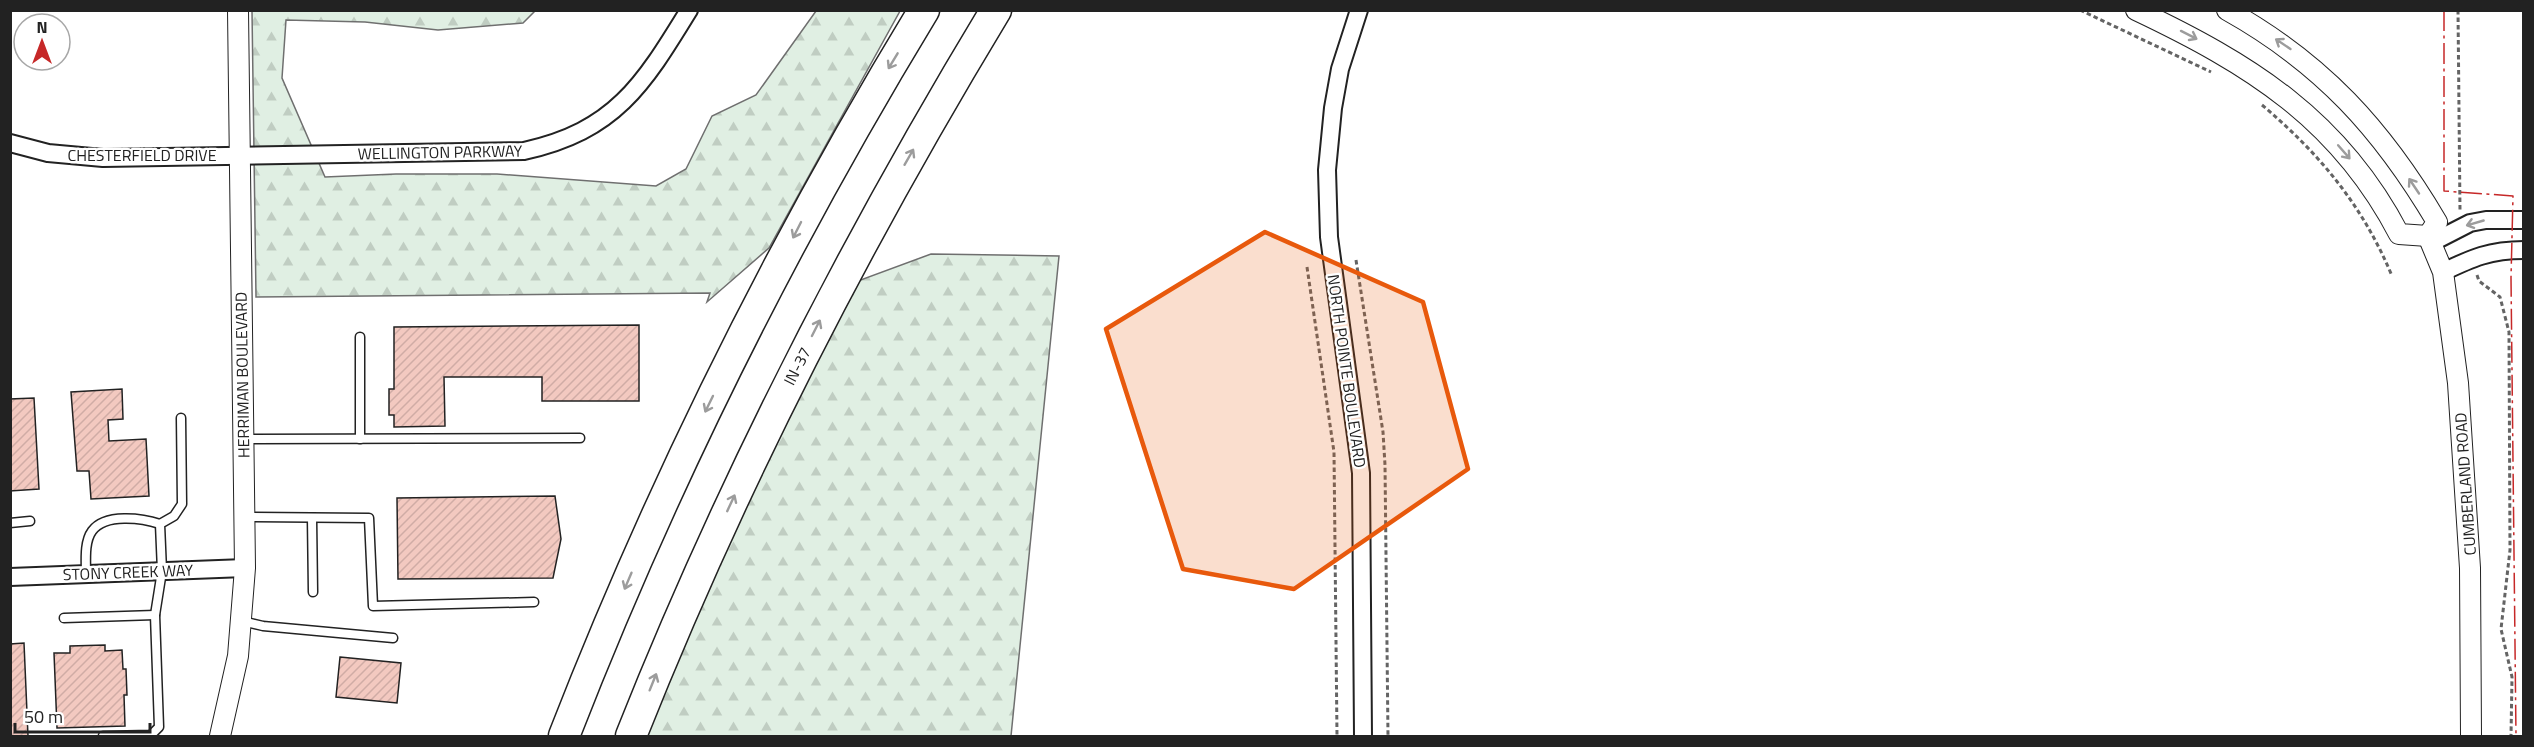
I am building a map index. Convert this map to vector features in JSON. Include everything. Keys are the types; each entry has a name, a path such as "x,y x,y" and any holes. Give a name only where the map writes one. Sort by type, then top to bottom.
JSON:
{"highway":[{"path":"564,736 651,526 726,370 805,216 924,10"},
{"name":"IN-37","path":"631,736 707,554 792,377 887,195 996,10"}],"street":[{"name":"HERRIMAN BOULEVARD","path":"220,736 233,687 242,621 245,568 238,10"},
{"name":"WELLINGTON PARKWAY","path":"239,155 506,152 547,146 571,137 616,111 651,70 689,10"},
{"name":"NORTH POINTE BOULEVARD","path":"1359,10 1340,69 1333,108 1327,170 1329,237 1361,473 1364,736"},
{"path":"2136,10 2218,51 2280,93 2332,139 2354,164 2372,187 2399,234 2430,240 2486,220 2523,220"},
{"name":"CUMBERLAND ROAD","path":"2227,10 2293,51 2343,96 2395,157 2437,222 2430,240 2443,272 2458,383 2468,523 2470,736"},
{"name":"CHESTERFIELD DRIVE","path":"10,143 48,153 72,156 239,155"},
{"path":"2443,272 2469,259 2500,250 2523,250"},
{"name":"STONY CREEK WAY","path":"10,577 245,568"}],"lane":[{"path":"360,337 360,439"},
{"path":"86,574 87,543 92,531 105,521 144,519 160,524 174,516 182,504 181,418"},
{"path":"243,440 580,438"},
{"path":"244,517 369,518 373,606 534,602"},
{"path":"312,518 313,592"},
{"path":"10,523 30,521"},
{"path":"103,736 151,735 159,727 155,615 162,571 160,524"},
{"path":"64,618 155,615"},
{"path":"242,621 263,626 393,638"}],"path":[{"path":"2080,10 2220,77"},
{"path":"2458,10 2460,207 2463,227"},
{"path":"2258,102 2319,159 2367,225 2379,245 2392,276"},
{"path":"2469,259 2479,281 2500,297 2509,332 2510,550 2501,629 2512,677 2511,736"},
{"path":"1356,260 1383,432 1388,736"},
{"path":"1307,267 1334,452 1336,736"}],"highlighted area":[{"path":"1265,232 1423,302 1468,469 1294,589 1183,569 1106,329"}],"green space":[{"path":"252,11 535,11 523,23 438,30 365,22 286,20 282,78 325,177 497,174 656,186 686,169 712,116 756,95 816,11 900,11 769,248 707,302 710,293 256,297"},
{"path":"931,254 1059,256 1011,736 633,736 836,289"}],"building":[{"path":"639,325 639,401 542,401 542,377 444,377 445,426 394,427 394,415 389,415 389,389 394,389 394,327"},
{"path":"122,389 123,419 108,420 109,441 146,439 149,496 91,499 89,471 77,471 71,392"},
{"path":"34,398 39,489 10,491 10,399"},
{"path":"555,496 561,539 553,578 398,579 397,498"},
{"path":"24,643 28,736 10,736 10,644"},
{"path":"105,645 105,651 122,650 123,669 126,669 125,726 57,728 54,653 70,653 70,646"},
{"path":"340,657 401,663 397,703 336,697"}],"power":[{"path":"2444,10 2444,191 2513,196 2511,278 2516,736"}]}
